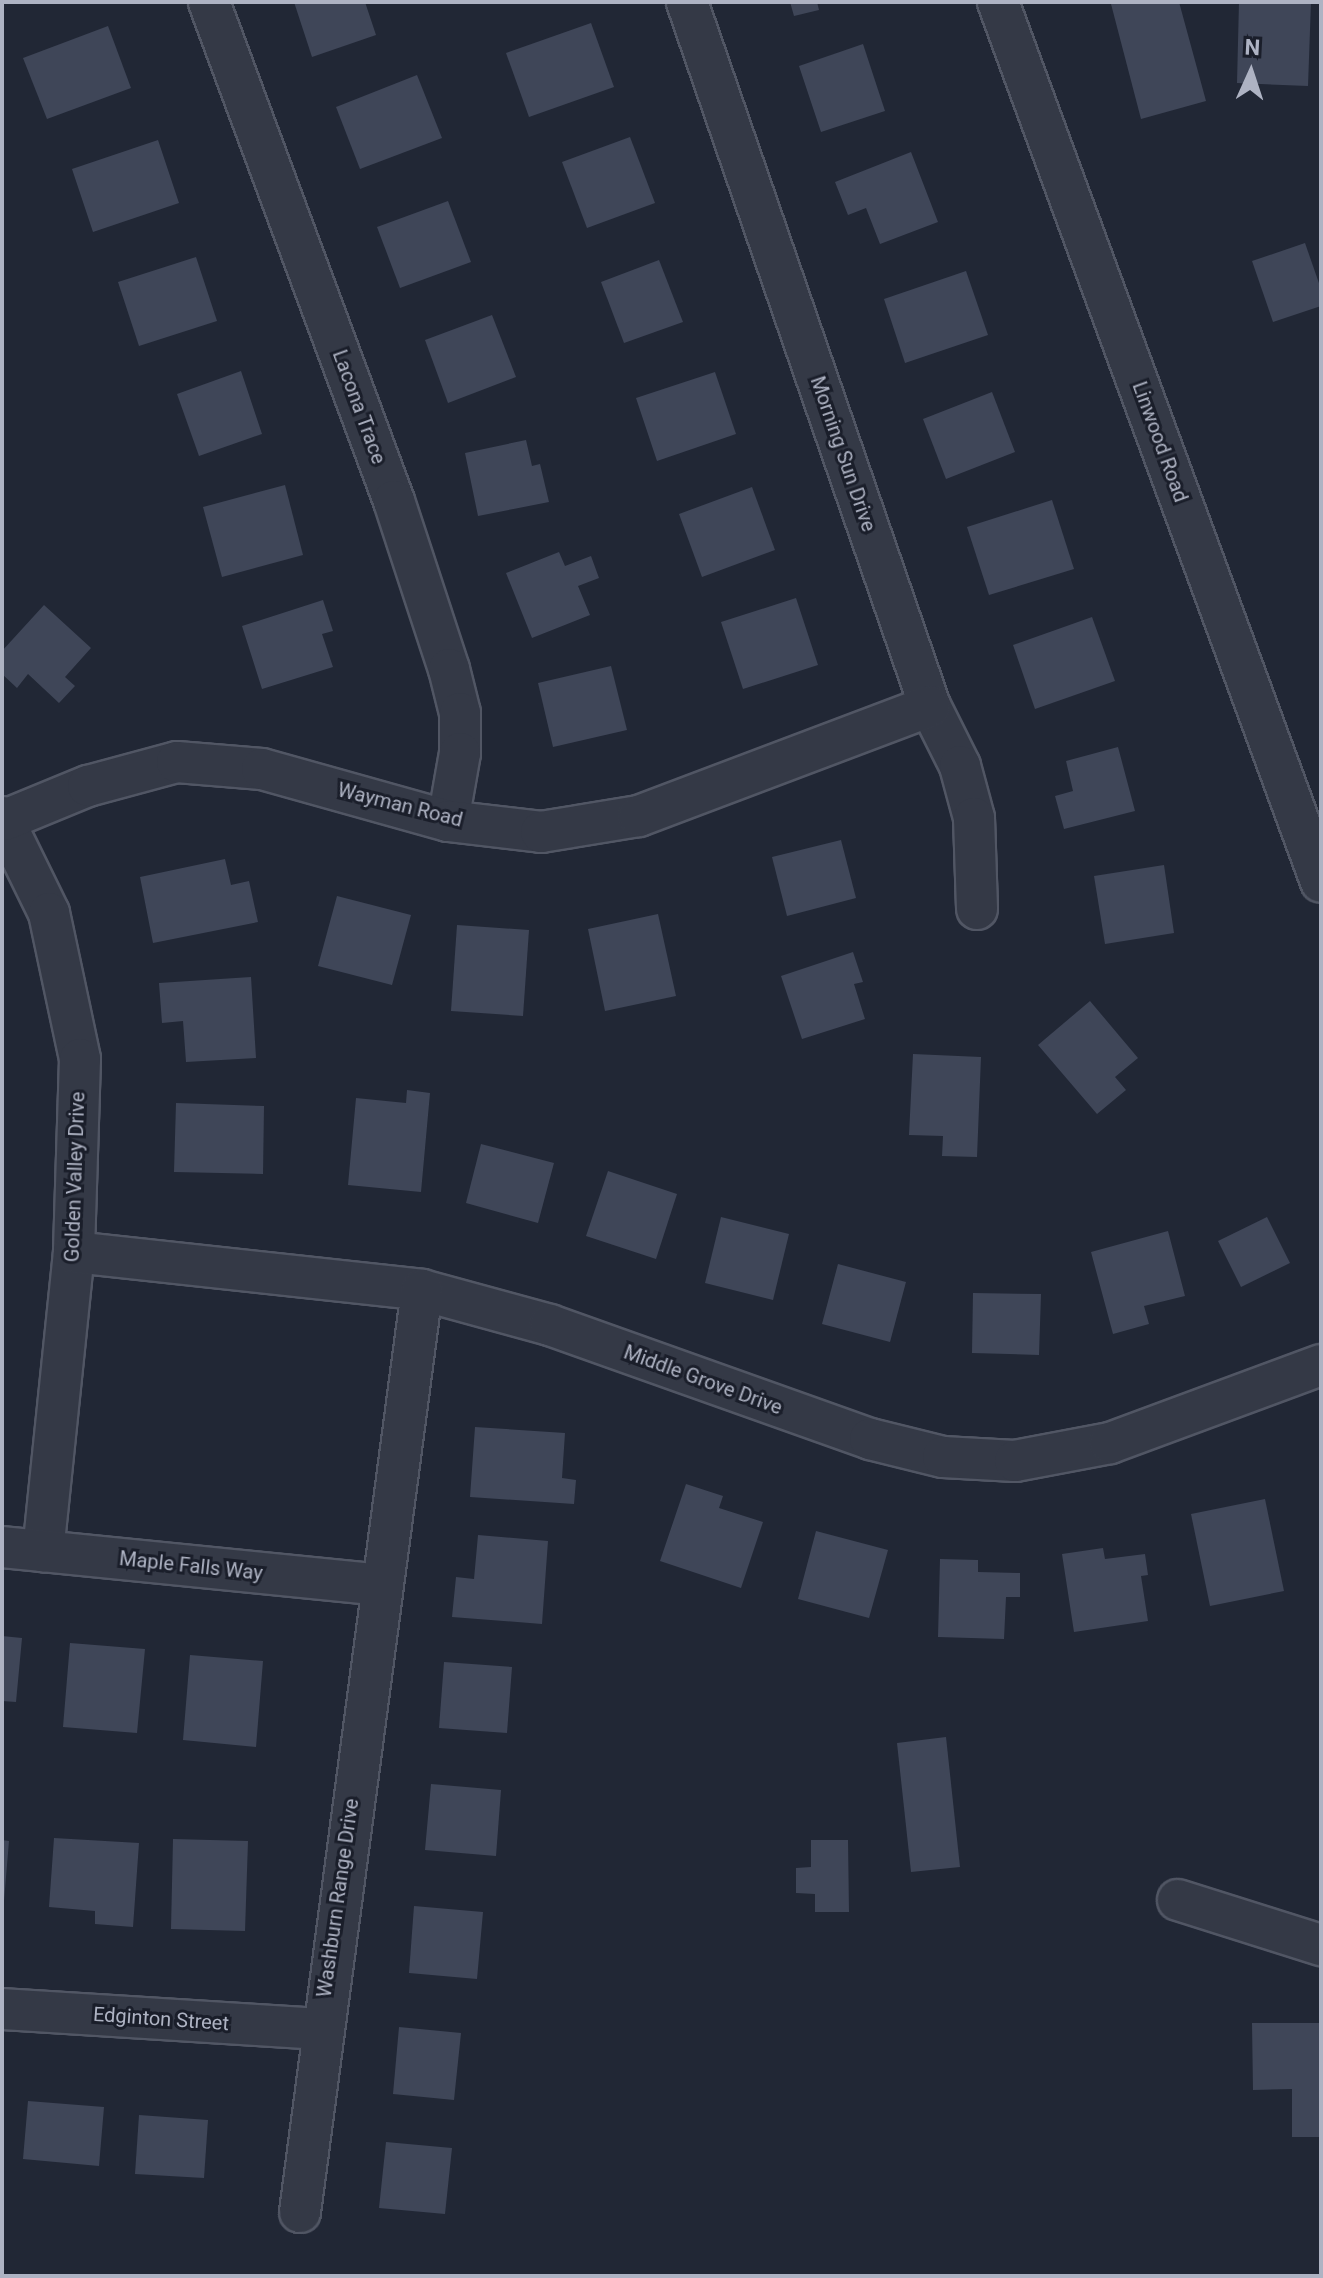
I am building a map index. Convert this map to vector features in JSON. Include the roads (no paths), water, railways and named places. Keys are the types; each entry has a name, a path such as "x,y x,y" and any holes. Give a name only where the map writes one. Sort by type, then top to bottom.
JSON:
{"street":[{"name":"Lacona Trace","path":"209,2 394,501 449,669 460,713 460,753 448,821"},
{"name":"Morning Sun Drive","path":"687,2 930,706 960,766 974,818 977,909"},
{"name":"Linwood Road","path":"998,2 1321,882"},
{"name":"Wayman Road","path":"4,819 88,786 177,762 262,769 448,821 541,832 639,816 930,706"},
{"name":"Golden Valley Drive","path":"4,819 49,913 80,1059 74,1252 43,1551"},
{"name":"Middle Grove Drive","path":"74,1252 422,1290 550,1325 870,1439 943,1457 1015,1461 1110,1443 1321,1365"},
{"path":"380,1585 422,1290"},
{"name":"Maple Falls Way","path":"2,1547 380,1585"},
{"name":"Washburn Range Drive","path":"300,2212 320,2029 380,1585"},
{"path":"1178,1900 1321,1945"},
{"name":"Edginton Street","path":"2,2009 320,2029"}]}
